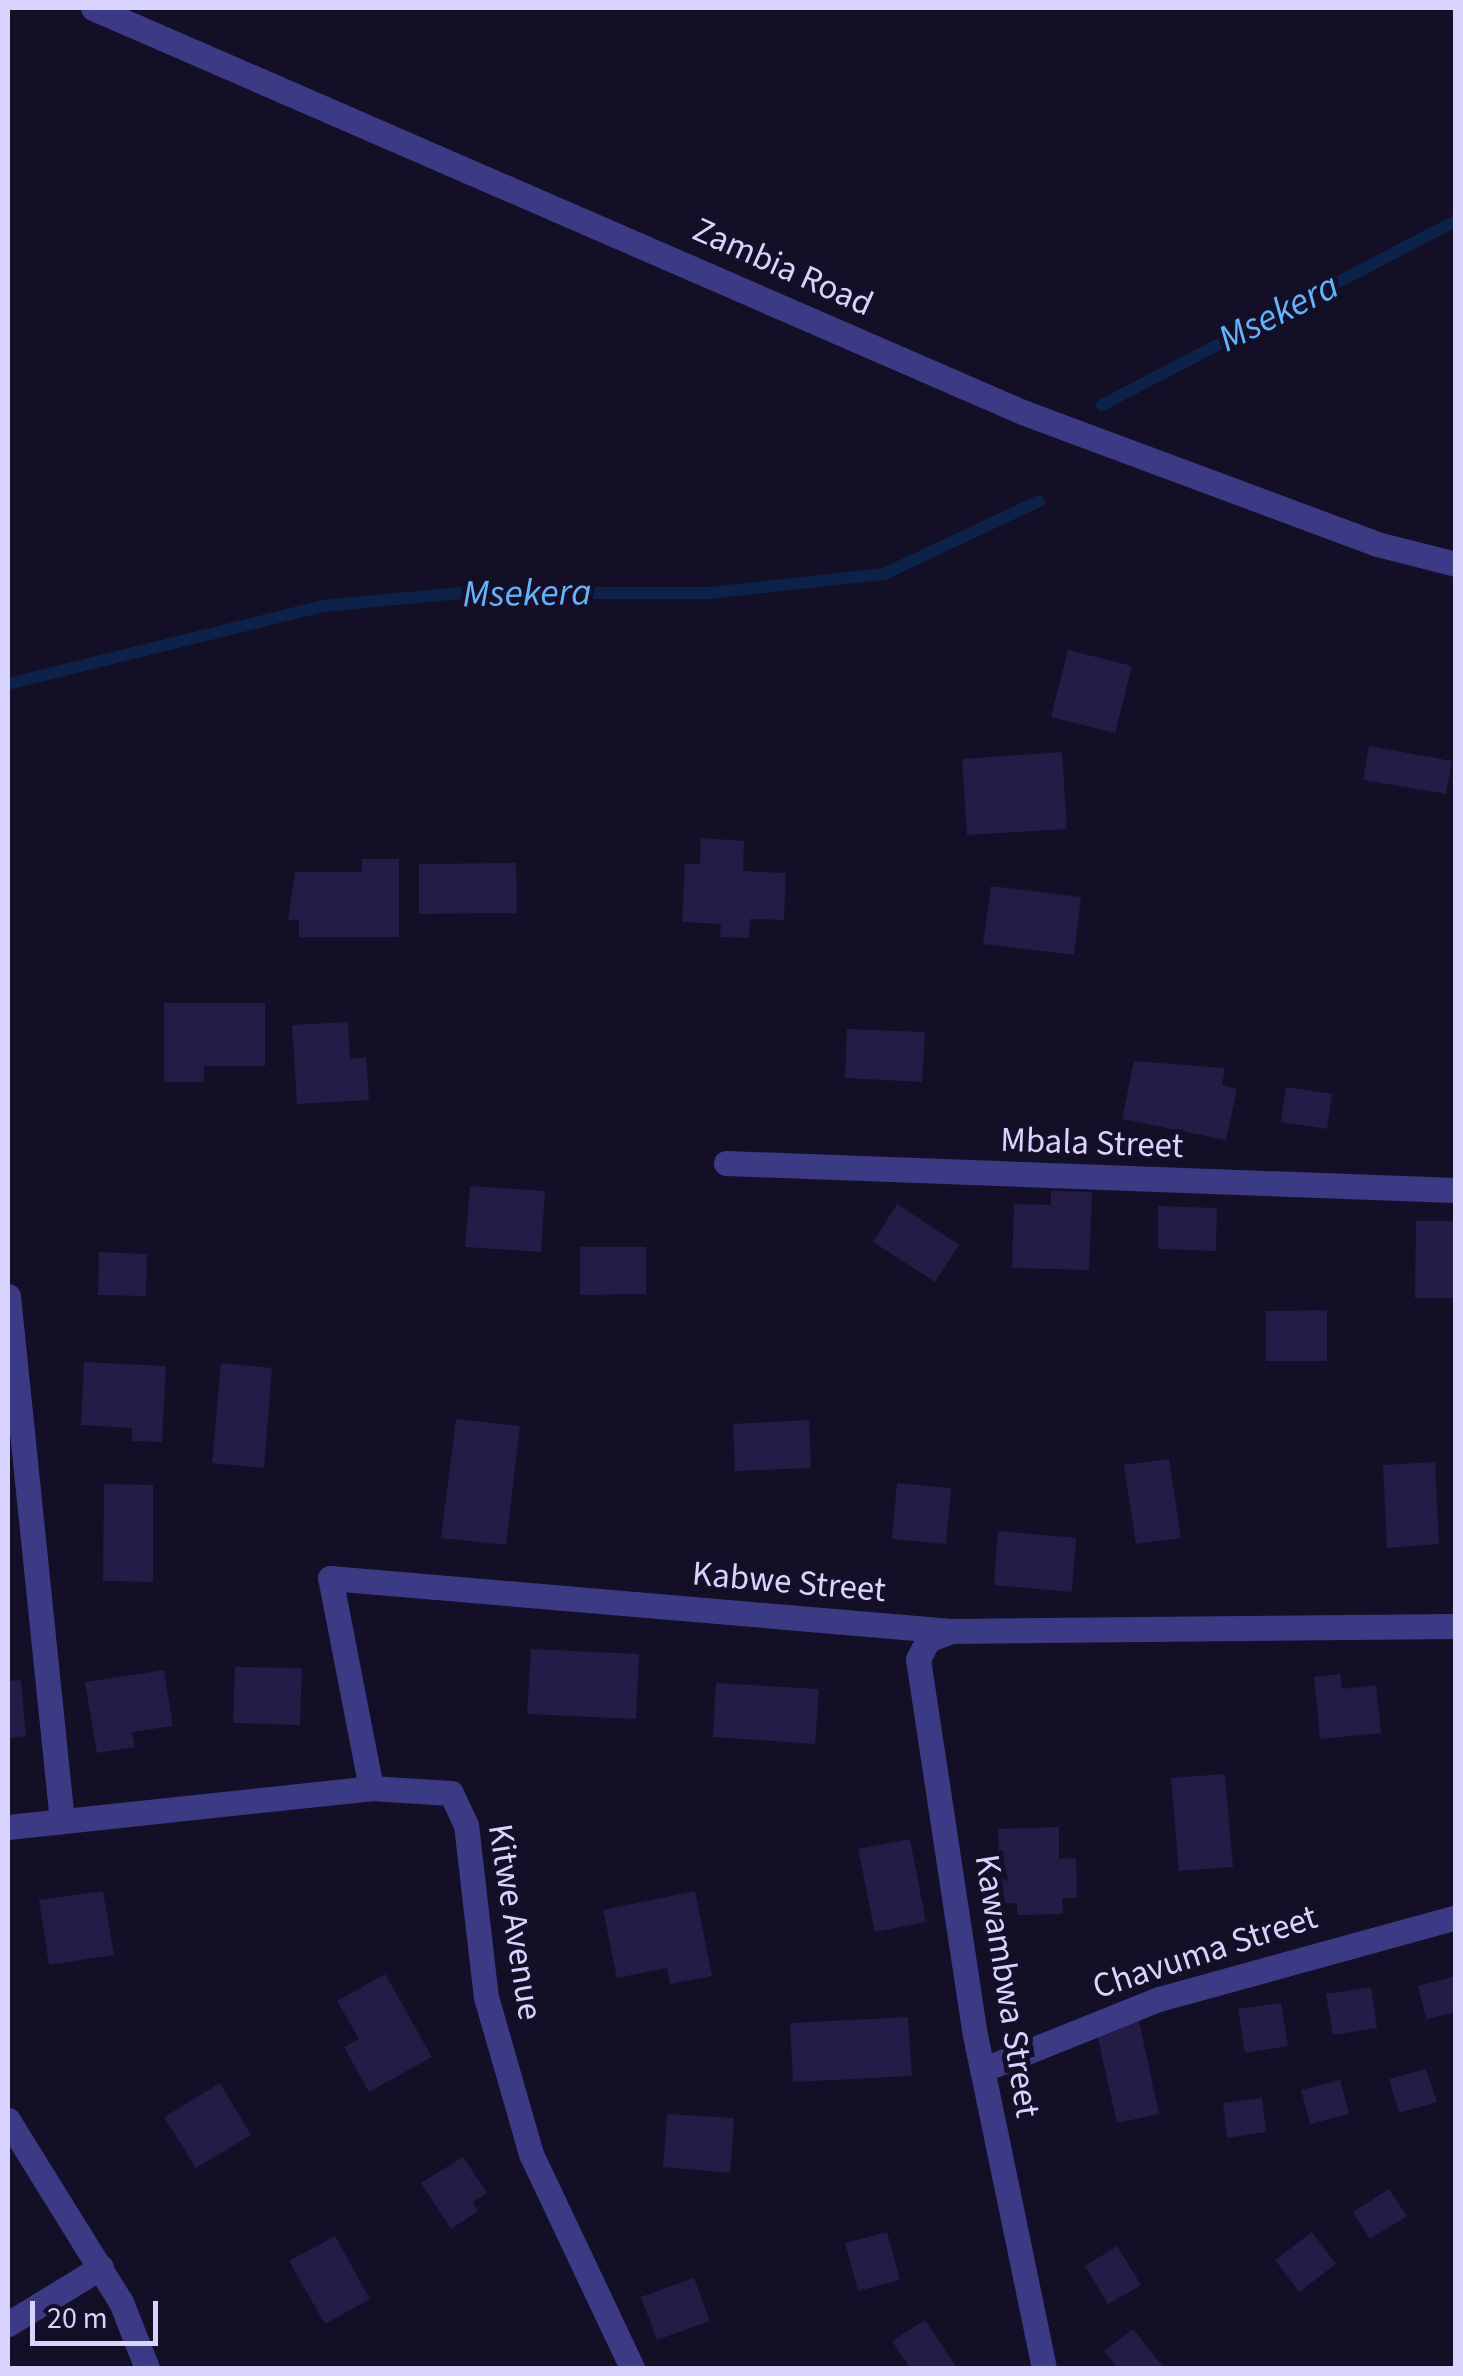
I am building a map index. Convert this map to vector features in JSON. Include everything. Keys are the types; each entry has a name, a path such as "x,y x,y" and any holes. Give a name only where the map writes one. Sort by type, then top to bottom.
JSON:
{"street":[{"name":"Zambia Road","path":"92,8 1025,413 1377,544 1456,564"},
{"name":"Mbala Street","path":"726,1164 1456,1190"},
{"path":"8,1296 62,1821"},
{"name":"Kabwe Street","path":"372,1788 330,1578 951,1631 1456,1626"},
{"name":"Kawambwa Street","path":"951,1631 928,1640 918,1659 982,2070 1044,2368"},
{"name":"Kitwe Avenue","path":"8,1827 372,1788 432,1788 461,1805 479,1961 532,2154 632,2368"},
{"name":"Chavuma Street","path":"982,2070 1159,1999 1456,1916"},
{"path":"8,2120 101,2267 148,2368"},
{"path":"8,2324 101,2267"}],"building":[{"path":"1068,650 1132,666 1115,733 1051,717"},
{"path":"1369,746 1452,761 1446,794 1363,780"},
{"path":"1062,752 1067,829 967,835 962,759"},
{"path":"701,838 744,841 743,871 786,873 784,920 750,919 749,938 720,937 721,924 682,922 685,864 700,864"},
{"path":"362,859 399,859 399,937 299,937 299,920 288,920 295,872 362,872"},
{"path":"516,863 517,913 419,914 419,864"},
{"path":"991,886 1081,897 1074,955 983,944"},
{"path":"164,1003 265,1003 265,1066 204,1066 204,1082 164,1082"},
{"path":"348,1022 350,1059 366,1057 369,1100 297,1104 292,1025"},
{"path":"847,1029 925,1032 922,1082 845,1078"},
{"path":"1134,1061 1225,1068 1222,1085 1237,1089 1226,1140 1122,1119"},
{"path":"1286,1087 1332,1094 1327,1129 1281,1122"},
{"path":"470,1186 545,1191 541,1252 465,1247"},
{"path":"1051,1191 1092,1192 1089,1270 1012,1268 1014,1204 1051,1205"},
{"path":"897,1204 959,1245 935,1282 873,1242"},
{"path":"1158,1206 1217,1208 1216,1251 1158,1249"},
{"path":"1416,1221 1456,1221 1456,1298 1415,1298"},
{"path":"580,1247 646,1247 646,1294 580,1295"},
{"path":"99,1252 147,1254 146,1296 98,1295"},
{"path":"1327,1310 1327,1361 1266,1361 1266,1311"},
{"path":"84,1362 166,1366 162,1442 132,1441 132,1428 81,1425"},
{"path":"221,1363 272,1368 264,1468 212,1463"},
{"path":"456,1419 520,1426 506,1545 441,1538"},
{"path":"809,1420 811,1468 735,1471 733,1424"},
{"path":"1169,1459 1181,1538 1136,1544 1124,1465"},
{"path":"1435,1462 1439,1544 1387,1548 1383,1465"},
{"path":"897,1483 951,1488 946,1544 892,1539"},
{"path":"104,1484 153,1485 153,1582 103,1581"},
{"path":"998,1531 1076,1538 1072,1592 994,1585"},
{"path":"531,1649 639,1654 636,1719 527,1714"},
{"path":"235,1667 302,1668 300,1725 233,1723"},
{"path":"164,1670 173,1726 132,1732 135,1747 97,1753 85,1682"},
{"path":"1340,1674 1342,1689 1376,1685 1381,1733 1320,1739 1314,1677"},
{"path":"21,1680 26,1736 8,1738 8,1681"},
{"path":"716,1683 819,1689 815,1744 713,1737"},
{"path":"1225,1774 1233,1867 1179,1871 1171,1778"},
{"path":"1059,1827 1059,1859 1076,1858 1077,1898 1062,1898 1063,1914 1017,1915 1017,1903 1000,1904 998,1829"},
{"path":"910,1839 926,1922 875,1932 858,1849"},
{"path":"103,1891 114,1955 49,1965 39,1900"},
{"path":"695,1891 712,1976 670,1984 667,1968 617,1978 603,1910"},
{"path":"385,1974 432,2057 369,2092 344,2047 359,2039 337,2001"},
{"path":"1456,1976 1456,2012 1426,2019 1418,1986"},
{"path":"1371,1987 1377,2028 1333,2035 1326,1994"},
{"path":"1281,2003 1288,2046 1245,2053 1238,2009"},
{"path":"908,2017 912,2076 793,2082 790,2023"},
{"path":"1139,2021 1159,2114 1117,2123 1096,2030"},
{"path":"1426,2069 1437,2102 1399,2113 1389,2079"},
{"path":"1340,2080 1349,2114 1310,2124 1301,2090"},
{"path":"220,2083 251,2135 196,2168 164,2117"},
{"path":"1262,2098 1266,2132 1227,2138 1223,2103"},
{"path":"667,2114 734,2118 730,2173 663,2167"},
{"path":"463,2157 487,2193 473,2202 478,2211 451,2229 421,2183"},
{"path":"1389,2189 1407,2216 1370,2239 1353,2212"},
{"path":"887,2232 900,2280 858,2291 845,2243"},
{"path":"1312,2232 1336,2264 1299,2292 1275,2260"},
{"path":"335,2236 370,2299 325,2324 289,2261"},
{"path":"1117,2246 1141,2285 1108,2304 1085,2266"},
{"path":"694,2278 710,2321 657,2340 641,2297"},
{"path":"925,2320 957,2368 910,2368 892,2341"},
{"path":"1133,2329 1164,2368 1118,2368 1104,2351"}],"waterway":[{"name":"Msekera","path":"1102,405 1456,221"},
{"name":"Msekera","path":"8,684 323,606 460,593 709,593 884,574 1039,501"}]}
